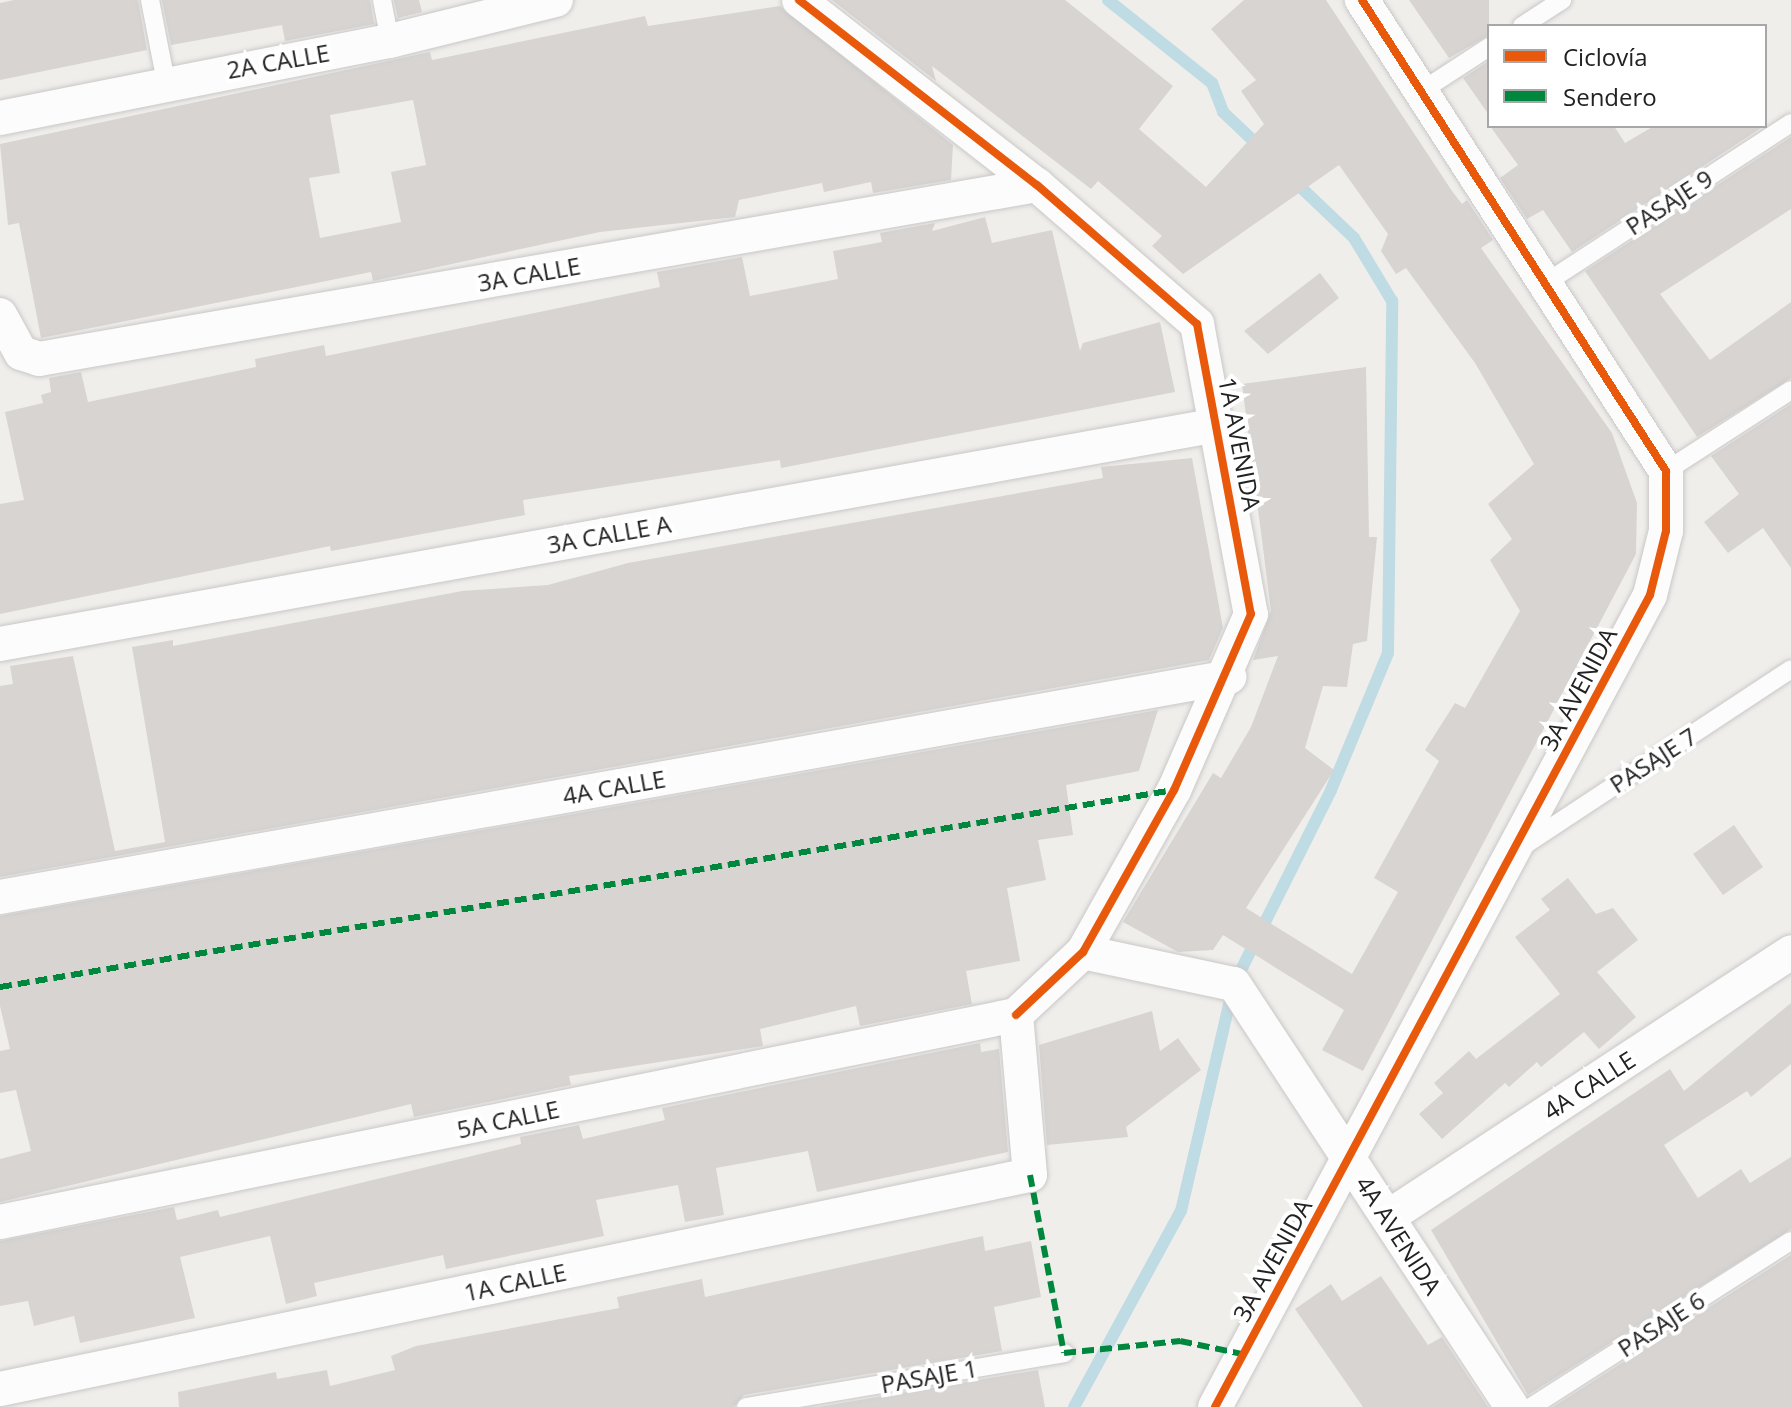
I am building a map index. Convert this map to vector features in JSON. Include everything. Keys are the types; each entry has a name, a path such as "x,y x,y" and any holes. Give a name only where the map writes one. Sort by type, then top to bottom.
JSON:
{"street":[{"name":"2A CALLE","path":"0,118 166,82 390,41 556,0"},
{"name":"1A AVENIDA","path":"799,0 1037,185 1197,324 1251,614 1229,677 1083,952 1016,1015"},
{"path":"1362,0 1547,282 1666,471"},
{"name":"3A CALLE","path":"0,315 21,353 39,359 1037,185"},
{"name":"3A CALLE A","path":"0,644 1217,425"},
{"name":"3A AVENIDA","path":"1215,1407 1351,1162 1650,595 1666,531 1666,471"},
{"name":"4A CALLE","path":"0,897 1229,677"},
{"name":"4A AVENIDA","path":"1083,952 1234,984 1512,1407"},
{"name":"4A CALLE","path":"1388,1217 1791,952"},
{"name":"1A CALLE","path":"0,1389 1030,1175 1016,1015"},
{"name":"5A CALLE","path":"0,1222 1016,1015"}],"lane":[{"path":"150,0 166,82"},
{"path":"382,0 390,41"},
{"path":"1525,24 1562,0"},
{"path":"1420,92 1487,48"},
{"name":"PASAJE 9","path":"1547,282 1791,123"},
{"path":"1666,471 1791,390"},
{"name":"PASAJE 7","path":"1514,851 1791,669"},
{"name":"PASAJE 6","path":"1531,1407 1791,1241"},
{"name":"PASAJE 1","path":"746,1407 1064,1353"}],"building":[{"path":"14,0 138,0 147,50 0,80 0,3"},
{"path":"162,0 370,0 374,24 285,41 282,25 171,45"},
{"path":"394,0 419,0 422,12 398,18"},
{"path":"832,0 1065,0 1173,86 1139,129 1206,187 1264,124 1241,91 1256,80 1211,29 1244,0 1326,0 1452,191 1462,204 1467,200 1493,240 1481,248 1612,433 1637,503 1636,554 1363,1071 1322,1050 1344,1010 1223,935 1213,950 1178,952 1123,922 1213,773 1221,778 1251,727 1278,656 1253,660 1271,611 1242,384 1366,367 1369,537 1377,537 1367,641 1353,644 1347,687 1323,686 1305,748 1334,770 1246,908 1352,974 1398,892 1374,878 1439,761 1425,750 1455,703 1465,708 1520,611 1490,560 1512,539 1488,504 1534,464 1475,363 1406,268 1396,274 1381,251 1388,234 1339,165 1183,274 1152,246 1162,236 1098,181 1091,189 932,66 936,81"},
{"path":"1409,0 1489,0 1487,36 1449,58"},
{"path":"780,6 953,145 951,180 873,193 871,182 824,192 822,183 739,200 735,217 600,232 373,281 371,272 41,338 19,223 8,225 0,144 430,52 432,60 645,16 648,26","holes":["413,100 426,165 391,172 401,222 320,238 309,178 340,173 330,115"]},
{"path":"1487,62 1487,112 1463,78"},
{"path":"1491,128 1615,128 1625,143 1651,128 1761,128 1572,252 1543,210 1527,219 1500,178 1518,165"},
{"path":"1791,137 1791,209 1660,294 1710,360 1791,302 1791,378 1697,437 1585,271"},
{"path":"985,217 992,243 1052,230 1080,351 1083,343 1160,322 1175,392 781,468 780,460 523,500 525,515 331,551 330,546 0,614 0,504 24,500 5,412 43,403 41,395 51,392 49,378 81,372 88,402 256,367 255,359 324,345 326,356 660,287 657,272 742,257 750,296 838,279 833,251 882,242 880,233 935,223 932,231"},
{"path":"1320,273 1339,298 1268,354 1244,331"},
{"path":"1791,404 1791,568 1763,528 1728,553 1704,522 1739,494 1711,456"},
{"path":"1192,458 1223,628 1209,660 0,877 0,686 13,684 10,666 73,656 115,851 165,842 132,647 173,640 173,646 462,591 548,585 628,563 1103,478 1101,467"},
{"path":"1158,710 1139,771 1066,785 1073,835 1038,840 1046,880 1007,888 1020,961 966,971 972,1004 860,1026 856,1006 760,1029 763,1046 569,1076 571,1085 414,1117 411,1104 0,1202 0,1159 31,1151 16,1090 0,1093 0,1051 10,1049 0,1006 0,916"},
{"path":"1734,825 1763,867 1723,895 1693,854"},
{"path":"1568,878 1596,914 1613,908 1638,940 1597,972 1636,1017 1599,1049 1584,1032 1541,1067 1537,1062 1509,1087 1505,1083 1442,1139 1419,1114 1443,1093 1434,1083 1469,1051 1476,1059 1560,994 1515,937 1550,910 1541,899"},
{"path":"1791,1003 1791,1064 1751,1097 1747,1091 1664,1145 1698,1198 1741,1169 1750,1183 1791,1157 1791,1229 1528,1395 1431,1230 1670,1069 1684,1091"},
{"path":"1152,1011 1160,1051 1178,1038 1201,1070 1126,1127 1128,1137 1047,1145 1039,1045"},
{"path":"980,1043 981,1052 999,1049 1008,1152 817,1192 808,1151 716,1168 724,1215 685,1222 678,1185 596,1200 604,1236 446,1269 443,1255 314,1283 317,1296 286,1304 270,1236 180,1257 195,1318 80,1343 74,1316 34,1326 28,1301 0,1306 0,1241 174,1207 177,1220 218,1210 220,1217 521,1144 520,1137 579,1125 583,1139 665,1120 662,1108"},
{"path":"983,1236 985,1251 1031,1241 1041,1297 994,1307 1002,1351 744,1395 734,1407 179,1407 178,1392 276,1372 277,1379 327,1370 330,1386 395,1370 391,1356 416,1346 619,1308 617,1297 702,1279 705,1297"},
{"path":"1791,1255 1791,1407 1553,1407"},
{"path":"1381,1276 1428,1345 1442,1337 1488,1407 1363,1407 1295,1309 1331,1284 1342,1301"},
{"path":"1038,1370 1045,1407 818,1407"}],"waterway":[{"path":"1108,0 1212,83 1223,112 1262,149"},
{"path":"1074,1407 1181,1211 1234,984 1331,790 1388,653 1392,301 1354,238 1292,179"}],"marked path":[{"path":"0,987 1174,790"},
{"path":"1030,1175 1064,1353 1180,1341 1242,1354"}],"cycle path":[{"path":"799,0 1037,185 1197,324 1251,614 1174,790 1083,952 1016,1015"},
{"path":"1215,1407 1650,595 1666,531 1666,471 1362,0"}]}
